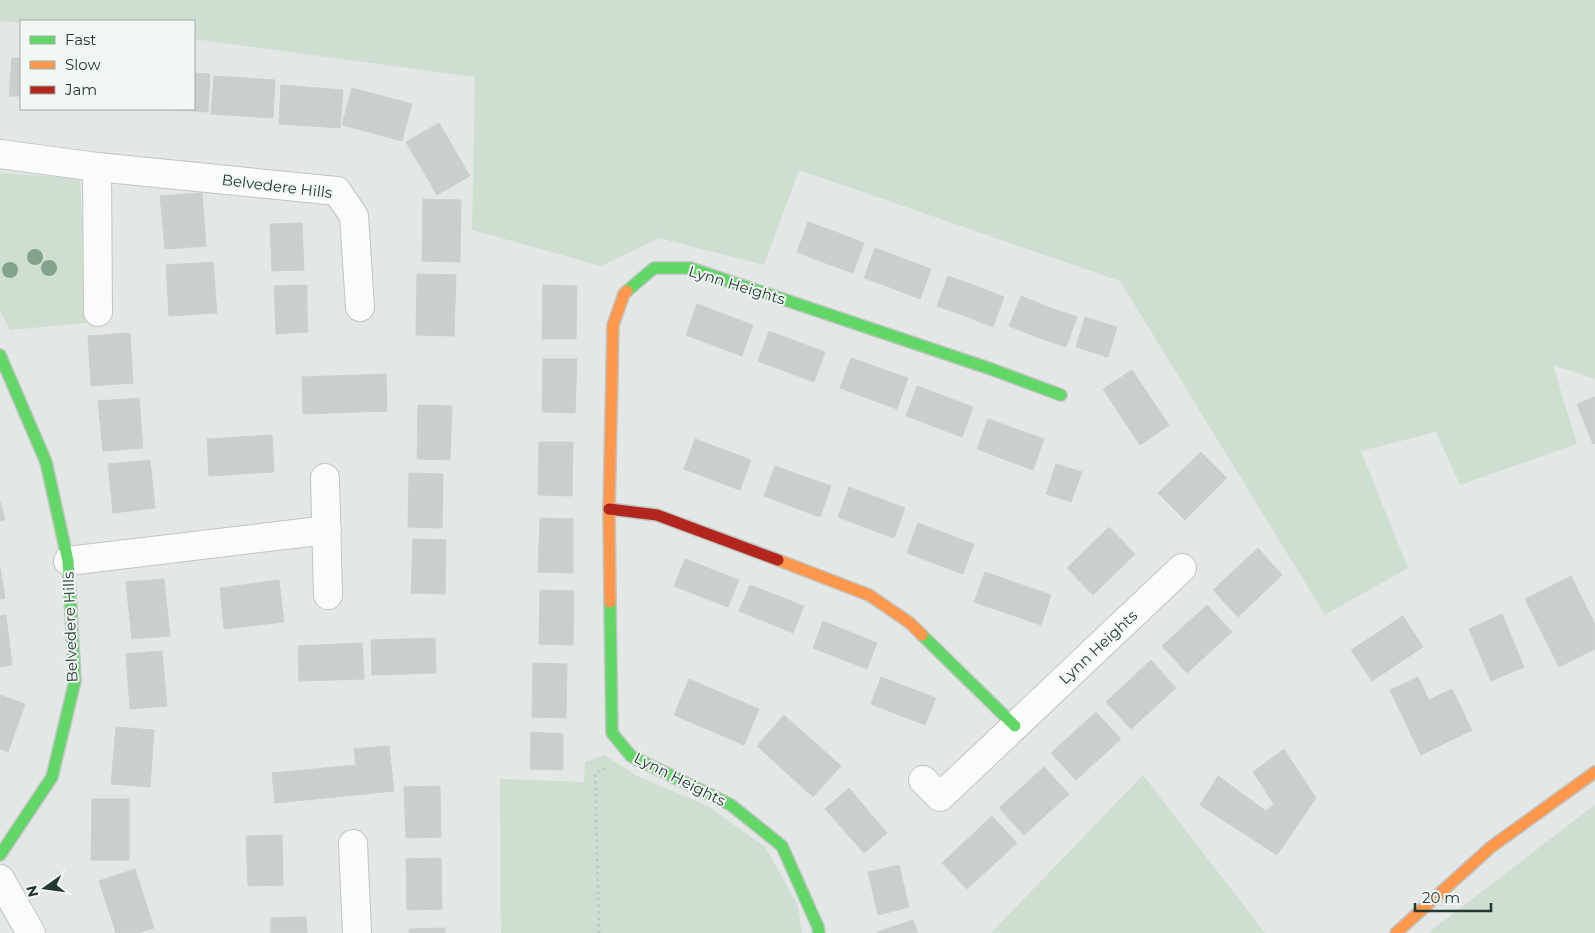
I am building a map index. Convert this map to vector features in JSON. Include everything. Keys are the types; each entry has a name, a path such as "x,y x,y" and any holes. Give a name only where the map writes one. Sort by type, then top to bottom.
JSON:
{"street":[{"name":"Belvedere Hills","path":"0,154 97,167 337,191 354,216 360,307"},
{"path":"97,167 98,312"},
{"name":"Lynn Heights","path":"819,933 782,846 731,805 631,756 612,733 609,508 613,324 624,294 654,268 690,268 991,369 1061,395"},
{"name":"Belvedere Hills","path":"0,355 46,462 68,561 75,681 52,777 0,855"},
{"path":"326,478 328,595"},
{"path":"609,508 657,515 869,595 910,623 1015,726"},
{"name":"Belvedere Hills","path":"68,561 327,530"},
{"name":"Lynn Heights","path":"923,780 940,798 1182,568"},
{"path":"1396,933 1491,847 1595,772"},
{"path":"353,844 357,933"},
{"path":"0,879 31,933"}],"path":[{"path":"599,933 595,773 631,756"}],"green space":[{"path":"0,0 1595,0 1595,379 1553,365 1577,444 1460,485 1436,432 1361,451 1408,568 1325,615 1120,281 799,170 764,265 659,238 601,266 472,230 475,77 195,39 195,20 20,20 20,23 0,21"},
{"path":"0,173 80,178 87,323 10,330 0,311"},
{"path":"604,755 639,777 708,806 766,848 798,906 802,933 501,933 500,779 584,782 585,762"},
{"path":"1143,775 1265,933 991,933"},
{"path":"1595,805 1595,933 1428,933 1592,807"}],"building":[{"path":"12,58 20,58 20,96 9,96"},
{"path":"195,73 210,74 208,112 176,110 195,110"},
{"path":"214,76 275,80 273,118 211,114"},
{"path":"281,85 343,90 340,128 279,124"},
{"path":"352,88 412,104 402,141 342,125"},
{"path":"439,123 470,176 437,195 406,142"},
{"path":"202,193 206,246 165,249 160,196"},
{"path":"423,199 461,200 460,262 422,261"},
{"path":"808,222 836,232 825,263 797,252"},
{"path":"302,223 303,247 271,248 270,224"},
{"path":"836,232 864,243 853,273 825,263"},
{"path":"303,247 304,270 272,271 271,248"},
{"path":"875,248 902,258 892,288 864,278"},
{"path":"902,258 931,269 920,299 892,288"},
{"path":"213,262 217,313 169,316 166,265"},
{"path":"417,274 456,275 454,336 416,335"},
{"path":"948,276 976,286 965,316 937,306"},
{"path":"307,285 307,309 275,310 274,286"},
{"path":"543,285 577,286 576,339 542,339"},
{"path":"976,286 1004,297 993,327 965,316"},
{"path":"1021,296 1048,307 1037,337 1009,326"},
{"path":"697,304 753,325 742,356 686,335"},
{"path":"1048,307 1077,317 1066,347 1037,337"},
{"path":"307,309 308,332 276,334 275,310"},
{"path":"1085,317 1117,327 1108,357 1076,347"},
{"path":"769,331 825,352 814,382 758,361"},
{"path":"130,333 133,383 91,386 88,336"},
{"path":"851,358 908,378 897,409 840,388"},
{"path":"543,359 577,359 575,413 542,412"},
{"path":"1132,370 1169,425 1140,445 1103,389"},
{"path":"386,374 387,411 303,414 302,377"},
{"path":"917,386 973,407 962,437 906,416"},
{"path":"1595,397 1595,443 1593,444 1577,404"},
{"path":"139,398 143,448 103,451 98,401"},
{"path":"418,405 452,406 450,460 417,459"},
{"path":"988,419 1044,439 1033,470 977,449"},
{"path":"272,435 274,472 209,476 207,439"},
{"path":"695,439 751,460 740,490 684,469"},
{"path":"539,442 573,442 572,496 538,495"},
{"path":"1201,452 1227,478 1185,520 1158,493"},
{"path":"150,460 155,508 113,513 108,464"},
{"path":"1056,464 1082,472 1071,502 1046,494"},
{"path":"775,466 831,486 820,517 764,496"},
{"path":"409,473 443,474 442,528 408,527"},
{"path":"849,487 905,508 894,538 838,517"},
{"path":"0,502 5,519 0,521"},
{"path":"540,518 573,519 573,573 538,572"},
{"path":"918,523 974,544 963,574 907,553"},
{"path":"1109,527 1135,554 1093,595 1067,568"},
{"path":"413,539 446,540 445,594 411,593"},
{"path":"1258,548 1282,575 1238,617 1213,590"},
{"path":"685,559 739,580 728,607 674,586"},
{"path":"0,567 5,598 0,599"},
{"path":"985,572 1051,595 1041,625 974,602"},
{"path":"1571,576 1595,624 1595,649 1559,667 1525,599"},
{"path":"164,579 170,636 132,639 126,582"},
{"path":"279,580 284,622 224,629 220,588"},
{"path":"750,585 804,606 793,633 739,611"},
{"path":"540,590 574,591 573,645 539,644"},
{"path":"1207,605 1232,632 1187,673 1162,646"},
{"path":"1502,614 1524,667 1491,681 1469,629"},
{"path":"6,615 12,665 0,667 0,616"},
{"path":"1403,616 1423,647 1372,681 1351,650"},
{"path":"823,621 877,643 867,669 813,648"},
{"path":"435,638 436,673 372,675 371,640"},
{"path":"362,643 364,679 299,681 298,646"},
{"path":"162,651 167,706 130,709 126,654"},
{"path":"1151,660 1176,688 1131,729 1106,702"},
{"path":"533,663 567,664 566,718 532,717"},
{"path":"881,677 936,698 925,725 871,704"},
{"path":"1418,677 1429,700 1452,689 1472,730 1421,755 1390,690"},
{"path":"689,679 759,709 744,745 674,715"},
{"path":"0,695 25,704 8,752 0,749"},
{"path":"1096,712 1121,739 1076,780 1051,753"},
{"path":"784,715 841,766 813,797 757,746"},
{"path":"116,727 154,730 150,787 111,784"},
{"path":"531,732 563,734 563,770 530,769"},
{"path":"389,746 394,791 275,803 272,773 356,765 354,749"},
{"path":"1284,749 1316,798 1277,855 1200,805 1218,776 1266,811 1274,804 1253,772"},
{"path":"1044,767 1069,794 1024,835 999,808"},
{"path":"440,786 441,837 406,838 404,787"},
{"path":"849,788 887,833 864,853 825,809"},
{"path":"92,799 129,799 129,860 91,860"},
{"path":"992,816 1017,843 967,889 942,863"},
{"path":"282,835 283,885 248,886 246,836"},
{"path":"441,858 442,909 407,910 406,859"},
{"path":"899,865 909,907 878,915 868,872"},
{"path":"135,869 154,928 137,933 116,933 99,881"},
{"path":"306,917 307,933 271,933 271,918"},
{"path":"913,920 918,933 877,932"},
{"path":"445,928 445,933 409,933 409,929"}],"traffic: fast":[{"path":"627,291 654,268 690,268 991,369 1061,395"},
{"path":"0,355 46,462 68,561 75,681 52,777 0,855"},
{"path":"610,602 612,733 631,756 731,805 782,846 819,933"},
{"path":"922,635 1015,726"}],"traffic: slow":[{"path":"610,602 609,509 613,325 624,294 627,291"},
{"path":"778,560 869,595 910,623 922,635"},
{"path":"1396,933 1491,847 1595,772"}],"traffic: jam":[{"path":"609,509 657,515 778,560"}]}
